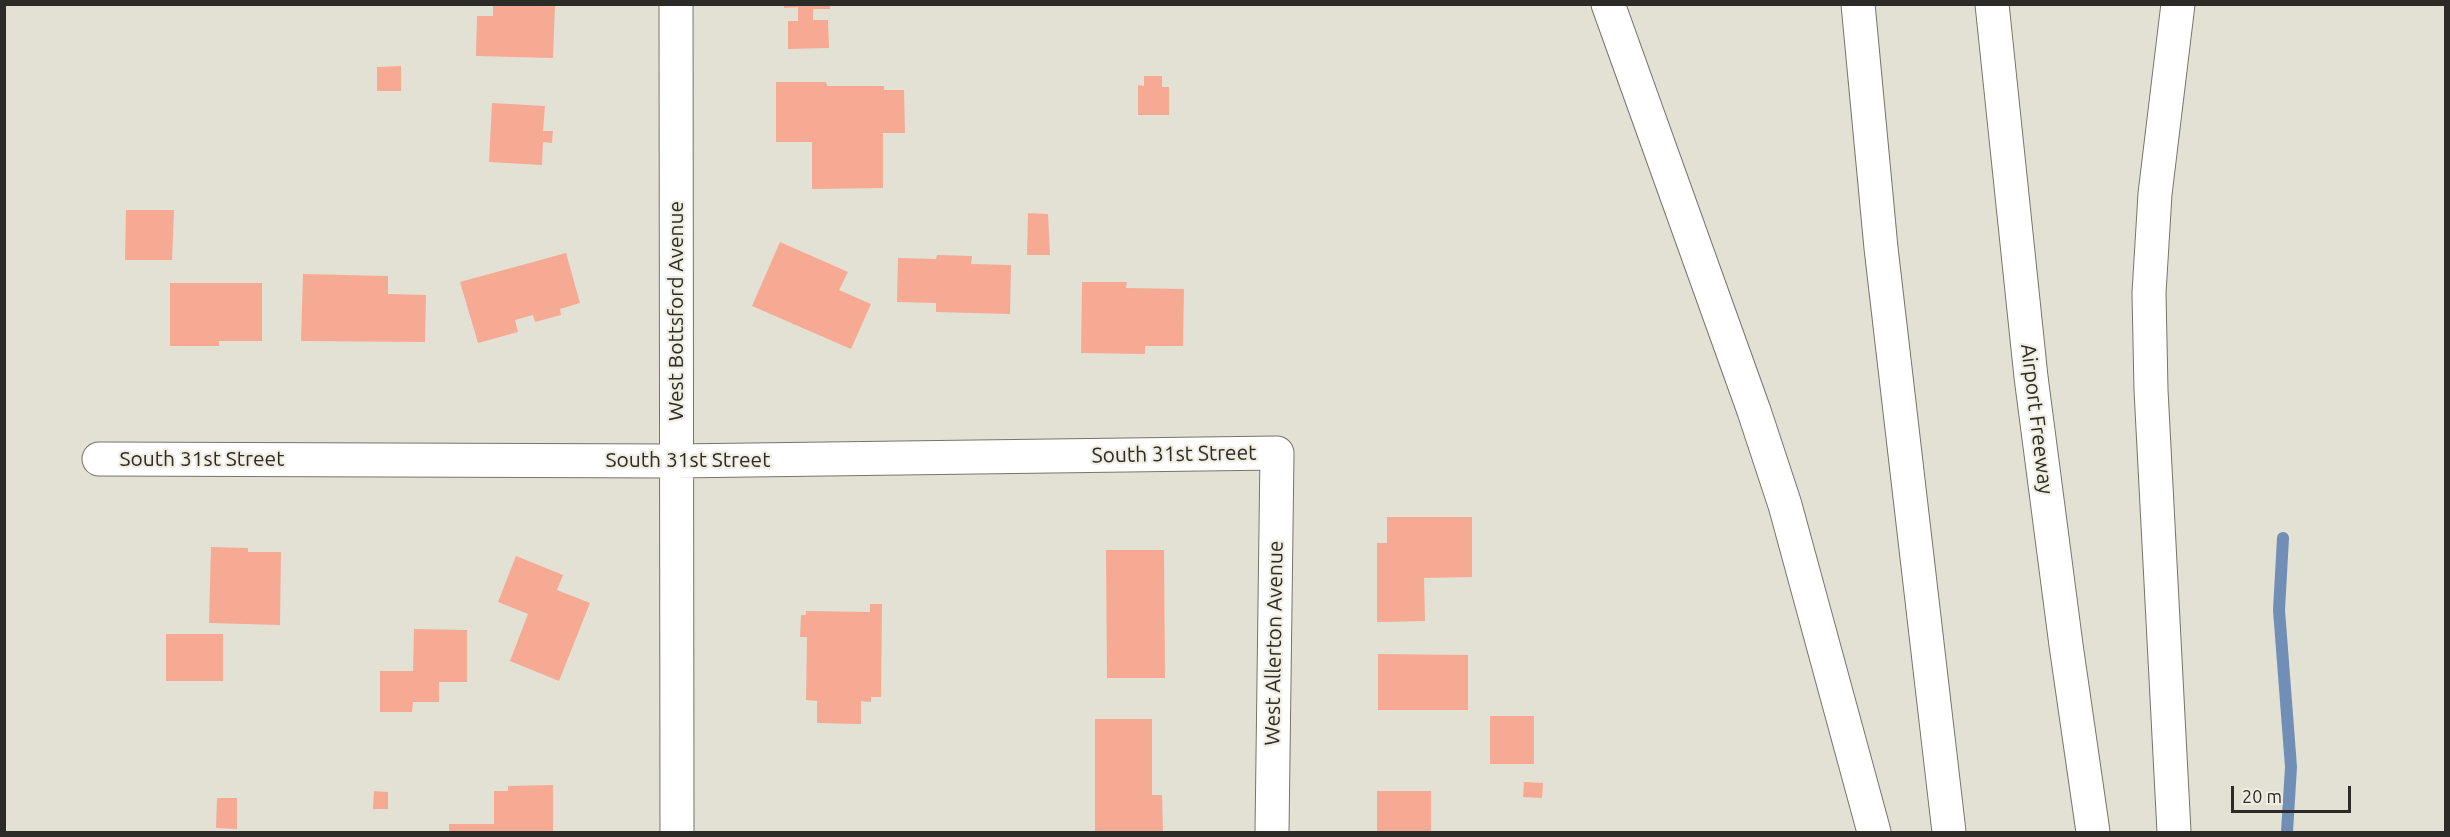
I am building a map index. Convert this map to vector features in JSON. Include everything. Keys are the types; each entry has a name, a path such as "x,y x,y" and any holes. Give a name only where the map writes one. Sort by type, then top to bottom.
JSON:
{"main road":[{"name":"West Bottsford Avenue","path":"676,4 677,832"},
{"path":"1608,4 1754,411 1785,505 1874,832"},
{"path":"1858,4 1881,248 1949,832"},
{"name":"Airport Freeway","path":"1992,4 2031,377 2093,832"},
{"path":"2174,832 2153,437 2149,293 2155,194 2178,4"},
{"name":"South 31st Street","path":"99,459 676,461 1277,453"},
{"name":"West Allerton Avenue","path":"1272,832 1277,453"}],"building":[{"path":"493,4 555,4 553,58 476,56 477,16 493,16"},
{"path":"784,4 830,4 830,9 813,9 813,20 828,20 829,48 788,49 788,21 798,21 798,7 784,8"},
{"path":"401,66 401,91 377,91 377,67"},
{"path":"1144,76 1162,76 1162,87 1169,87 1169,115 1138,115 1138,85 1144,86"},
{"path":"776,82 826,82 827,86 884,86 884,90 904,90 905,133 883,133 883,188 812,189 812,142 776,142"},
{"path":"492,103 545,106 543,131 553,131 552,143 543,142 542,165 489,162"},
{"path":"126,210 174,210 172,260 125,260"},
{"path":"1028,213 1048,214 1050,255 1027,255"},
{"path":"780,242 848,272 839,290 871,304 851,349 752,306"},
{"path":"566,253 580,303 560,309 561,315 535,322 533,315 515,320 518,332 478,343 460,282"},
{"path":"937,255 972,256 971,264 1011,265 1010,314 936,312 936,303 897,302 898,258 936,259"},
{"path":"303,274 388,276 388,294 426,295 425,342 301,341"},
{"path":"1082,282 1127,282 1126,288 1184,289 1183,346 1145,346 1145,354 1081,353"},
{"path":"170,283 262,283 262,341 219,341 219,346 170,346"},
{"path":"1387,517 1472,517 1472,577 1424,578 1425,621 1377,622 1377,543 1387,543"},
{"path":"211,547 248,548 248,552 281,552 280,625 209,623"},
{"path":"1106,550 1164,550 1165,678 1107,678"},
{"path":"516,556 563,575 557,590 590,603 559,681 510,661 528,614 498,602"},
{"path":"870,604 882,604 881,697 871,697 871,702 861,701 861,724 817,723 817,701 806,700 807,637 800,637 801,615 806,615 806,611 870,612"},
{"path":"414,629 467,630 467,682 439,682 439,702 413,702 412,712 380,712 380,671 413,671"},
{"path":"166,634 223,634 223,681 166,681"},
{"path":"1378,654 1468,655 1468,710 1378,710"},
{"path":"1490,716 1534,716 1534,764 1490,764"},
{"path":"1095,719 1152,719 1152,795 1162,795 1163,832 1095,832"},
{"path":"1524,782 1543,783 1542,798 1523,797"},
{"path":"553,785 553,832 449,832 449,824 494,824 494,791 508,791 508,786"},
{"path":"374,791 388,792 388,809 373,809"},
{"path":"1377,791 1431,791 1431,832 1377,832"},
{"path":"217,798 237,798 237,829 216,828"}],"waterway":[{"path":"2283,538 2279,610 2291,767 2287,832"}]}
